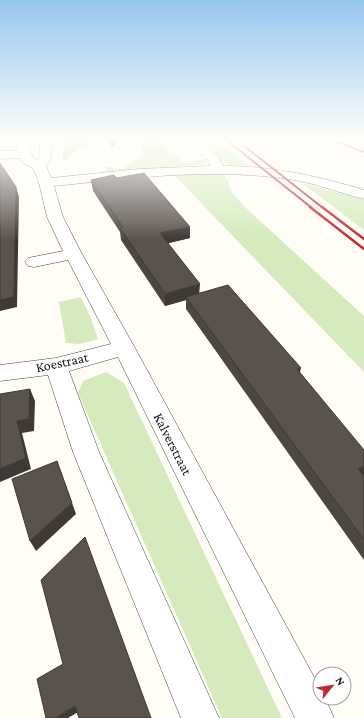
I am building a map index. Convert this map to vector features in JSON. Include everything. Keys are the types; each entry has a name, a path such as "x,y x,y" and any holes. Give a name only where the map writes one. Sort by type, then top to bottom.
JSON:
{"street":[{"name":"Kalverstraat","path":"42,173 55,217 73,254 124,348 315,718"},
{"path":"82,173 114,176 145,173"},
{"path":"97,173 114,176"},
{"path":"265,173 309,179 364,195"},
{"path":"34,262 73,254"},
{"name":"Koestraat","path":"0,373 56,366 124,348"},
{"path":"56,366 86,452 200,718"}],"green space":[{"path":"224,174 233,194 249,211 364,316 364,372 174,175"},
{"path":"302,183 364,200 364,230"},
{"path":"81,297 90,316 98,339 80,344 66,343 59,302"},
{"path":"106,372 124,383 282,718 222,718 78,393 83,381"}],"building":[{"path":"0,173 6,173 16,187 14,297 0,300"},
{"path":"144,173 190,227 160,233 200,284 165,294 120,228 123,227 91,180 114,175 117,178"},
{"path":"228,285 301,368 297,369 364,450 364,466 358,469 364,476 364,540 186,297"},
{"path":"30,389 29,419 17,421 26,458 0,469 0,394"},
{"path":"57,461 72,503 30,541 12,479"},
{"path":"85,537 151,718 79,718 75,706 55,718 46,718 37,679 63,664 41,580"}],"railway":[{"path":"267,173 312,208"},
{"path":"278,173 323,208"},
{"path":"310,207 364,249"},
{"path":"322,207 364,239"}]}
